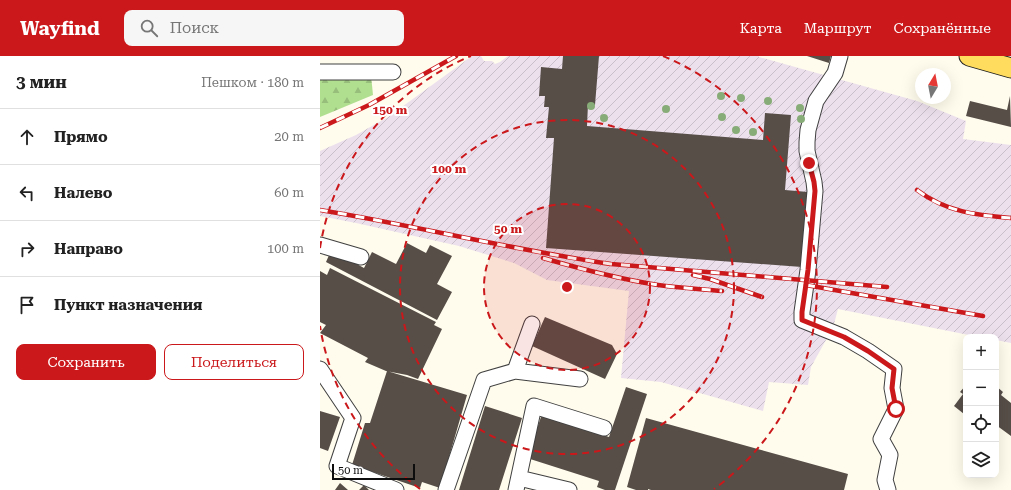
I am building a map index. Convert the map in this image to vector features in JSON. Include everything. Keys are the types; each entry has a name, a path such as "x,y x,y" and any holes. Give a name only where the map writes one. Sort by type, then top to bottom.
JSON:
{"main road":[{"path":"969,56 1011,68"}],"street":[{"path":"840,56 835,73 816,101 807,142 807,151 815,191 802,320 844,337 894,369 892,388 896,409 881,439 890,455 885,480 888,490"},
{"path":"320,72 393,72"},
{"path":"320,246 361,257"},
{"path":"515,371 532,324"},
{"path":"320,369 353,418 337,466 396,490"},
{"path":"446,490 484,380 515,371 580,379"},
{"path":"568,490 518,484 534,406 604,428"}],"shaded area":[{"path":"472,56 481,56 484,61 492,61 495,64 508,56 759,56 915,100 915,104 924,104 966,121 963,139 1011,145 1011,343 999,341 999,334 964,334 838,309 831,331 811,367 808,385 769,382 763,411 661,382 621,378 629,291 547,280 514,263 459,246 320,216 320,151 356,135 388,117"}],"green space":[{"path":"371,75 373,95 320,117 320,76"}],"building":[{"path":"563,56 599,56 595,105 588,104 587,126 763,140 765,113 791,115 785,190 808,192 802,267 546,248 554,138 546,138 549,107 544,107 545,96 539,96 541,67 562,69"},
{"path":"807,56 831,56 829,63"},
{"path":"1010,96 1011,127 966,116 970,101 1007,110"},
{"path":"407,243 426,253 430,245 452,256 437,284 452,292 437,320 326,262 330,253 343,260 344,257 364,268 372,252 396,264"},
{"path":"330,268 436,322 434,325 442,329 418,379 407,375 386,371 365,362 368,358 320,333 326,325 320,322 320,271 327,275"},
{"path":"545,317 612,345 617,354 605,379 532,346"},
{"path":"387,371 467,395 440,488 422,482 420,488 352,465 365,423 370,423"},
{"path":"626,387 647,394 615,490 605,490 597,487 599,481 527,458 542,414 609,437"},
{"path":"999,389 1003,392 1001,395 1011,403 1011,436 999,427"},
{"path":"963,394 963,413 954,406"},
{"path":"485,406 522,418 499,490 459,490"},
{"path":"320,411 340,417 328,451 320,448"},
{"path":"646,418 848,474 844,490 636,490 627,487"},
{"path":"340,483 348,490 335,490"},
{"path":"364,485 369,490 359,490"}],"railway":[{"path":"320,128 369,105 456,56"},
{"path":"917,190 950,208 974,214 1011,218"},
{"path":"320,210 538,252 611,264 887,287"},
{"path":"543,258 643,283 722,291"},
{"path":"693,275 710,279 762,297"},
{"path":"806,285 983,316"}],"route":[{"path":"809,163 815,191 802,320 844,337 894,369 892,388 896,409"}]}
